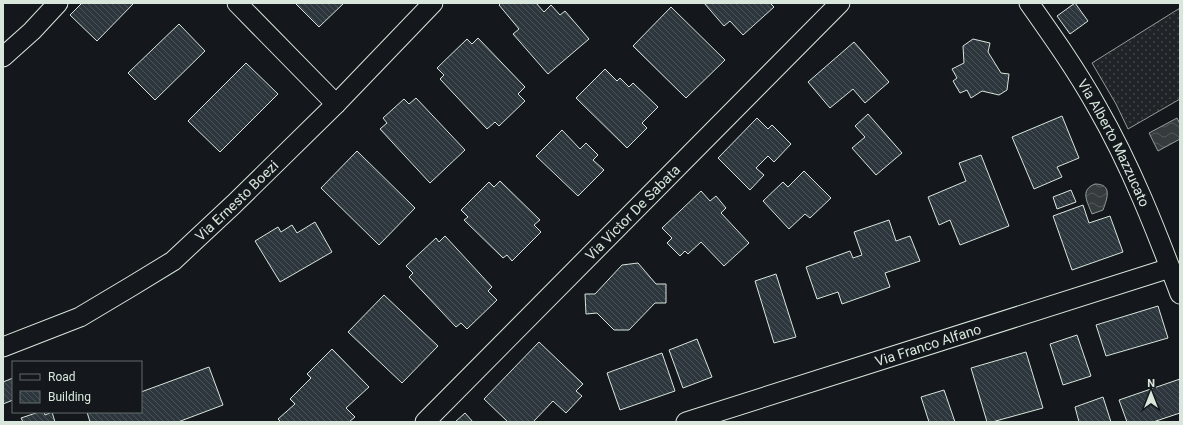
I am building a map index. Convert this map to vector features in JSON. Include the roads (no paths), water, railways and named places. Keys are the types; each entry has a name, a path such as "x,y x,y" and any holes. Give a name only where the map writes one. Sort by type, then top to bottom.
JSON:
{"street":[{"path":"3,57 32,31 58,3"},
{"path":"237,3 336,104"},
{"name":"Via Ernesto Boezi","path":"3,347 80,317 173,261 234,204 336,104 433,3"},
{"name":"Via Victor De Sabata","path":"425,422 840,3"},
{"name":"Via Alberto Mazzucato","path":"1028,3 1072,66 1109,129 1140,193 1180,294"},
{"name":"Via Franco Alfano","path":"686,422 1170,268"}],"water":[{"path":"1177,118 1180,124 1180,139 1158,151 1149,133"},
{"path":"1095,184 1101,185 1106,189 1107,197 1103,210 1092,214 1087,201 1086,193 1090,187"}]}
